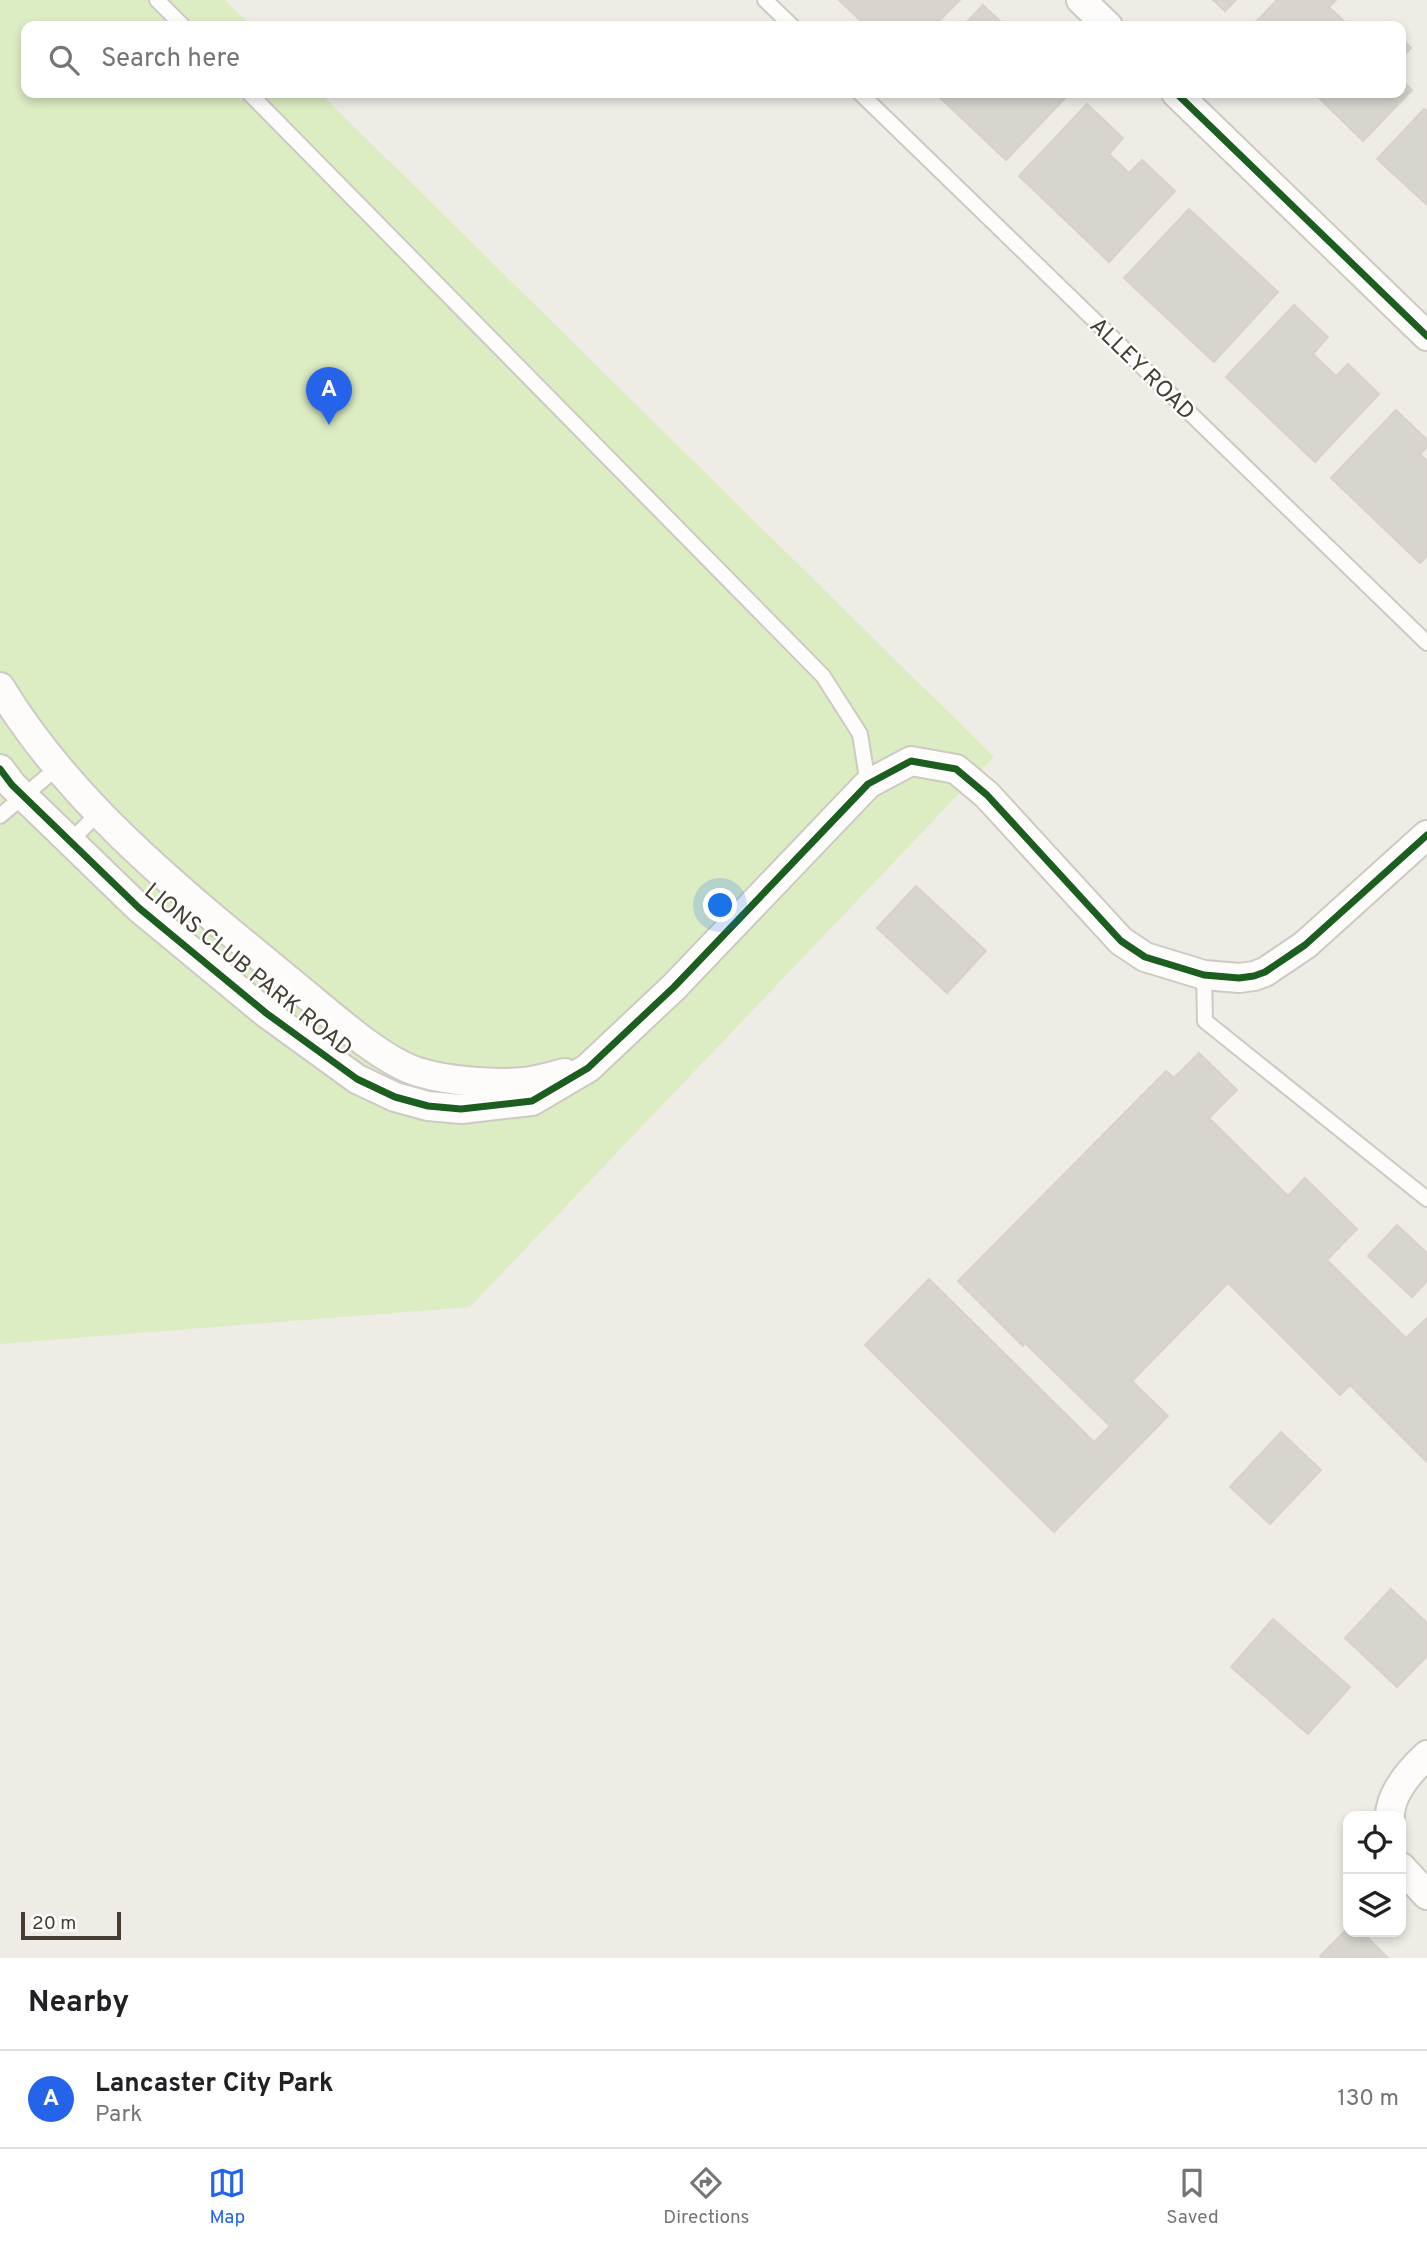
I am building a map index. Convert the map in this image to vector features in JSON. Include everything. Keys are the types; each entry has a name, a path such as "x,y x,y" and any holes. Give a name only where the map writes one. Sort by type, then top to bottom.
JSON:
{"street":[{"path":"1081,0 1103,21"},
{"path":"1181,98 1427,337"},
{"name":"LIONS CLUB PARK ROAD","path":"0,687 57,768 99,812 227,929 357,1036 417,1071 469,1081 523,1082 589,1068"},
{"name":"LIONS CLUB PARK ROAD","path":"0,769 22,795 139,908 266,1013 357,1079 395,1097 428,1106 461,1109 532,1101 589,1068 674,987 868,784 911,761 956,769 987,795 1121,941 1146,957 1203,975 1239,978 1265,972 1305,945 1427,835"},
{"path":"1390,1810 1412,1769 1427,1755"},
{"path":"1406,1872 1427,1895"}],"lane":[{"path":"157,0 178,21"},
{"path":"765,0 787,21"},
{"path":"253,98 823,676 860,734 868,784"},
{"name":"ALLEY ROAD","path":"865,98 1427,643"},
{"path":"0,816 57,768"},
{"path":"70,842 99,812"},
{"path":"1203,975 1205,1021 1427,1199"},
{"path":"266,1013 293,984"}],"green space":[{"path":"0,0 225,0 247,21 21,21 21,98 325,98 994,757 470,1307 0,1344"}],"building":[{"path":"839,0 960,0 939,21 861,21"},
{"path":"1213,0 1236,0 1225,11"},
{"path":"1277,0 1336,0 1329,7 1344,21 1257,21"},
{"path":"983,5 1000,21 968,21"},
{"path":"1406,84 1412,90 1406,96"},
{"path":"940,98 1065,98 1006,160"},
{"path":"1319,98 1404,98 1363,141"},
{"path":"1087,104 1123,138 1109,154 1129,173 1142,160 1175,191 1109,262 1019,176"},
{"path":"1424,109 1427,111 1427,205 1377,159"},
{"path":"1189,209 1278,292 1214,362 1124,278"},
{"path":"1294,305 1328,337 1313,354 1336,376 1348,364 1379,394 1315,462 1226,377"},
{"path":"1396,410 1427,440 1427,447 1420,454 1427,461 1427,556 1420,563 1331,478"},
{"path":"916,886 986,951 947,993 877,928"},
{"path":"1199,1053 1237,1090 1209,1118 1288,1196 1305,1178 1357,1229 1327,1260 1406,1338 1427,1318 1427,1462 1350,1385 1340,1395 1228,1283 1132,1381 1168,1416 1054,1532 865,1345 929,1279 1094,1442 1110,1426 1025,1343 1023,1346 958,1281 1166,1071 1174,1078"},
{"path":"1397,1225 1427,1253 1427,1281 1412,1297 1368,1256"},
{"path":"1281,1432 1321,1470 1270,1524 1230,1487"},
{"path":"1391,1589 1427,1623 1427,1656 1397,1687 1345,1638"},
{"path":"1273,1619 1350,1687 1308,1734 1231,1667"},
{"path":"1343,1933 1343,1937 1367,1937 1388,1958 1321,1958"}],"cycle path":[{"path":"1181,98 1427,336"},
{"path":"0,769 12,785 139,908 266,1013 357,1079 395,1097 428,1106 461,1109 532,1101 588,1068 674,987 868,784 911,761 956,769 987,795 1121,941 1145,957 1204,975 1239,978 1265,972 1305,945 1427,835"}],"place":[{"name":"Lancaster City Park","path":"329,425"}]}
